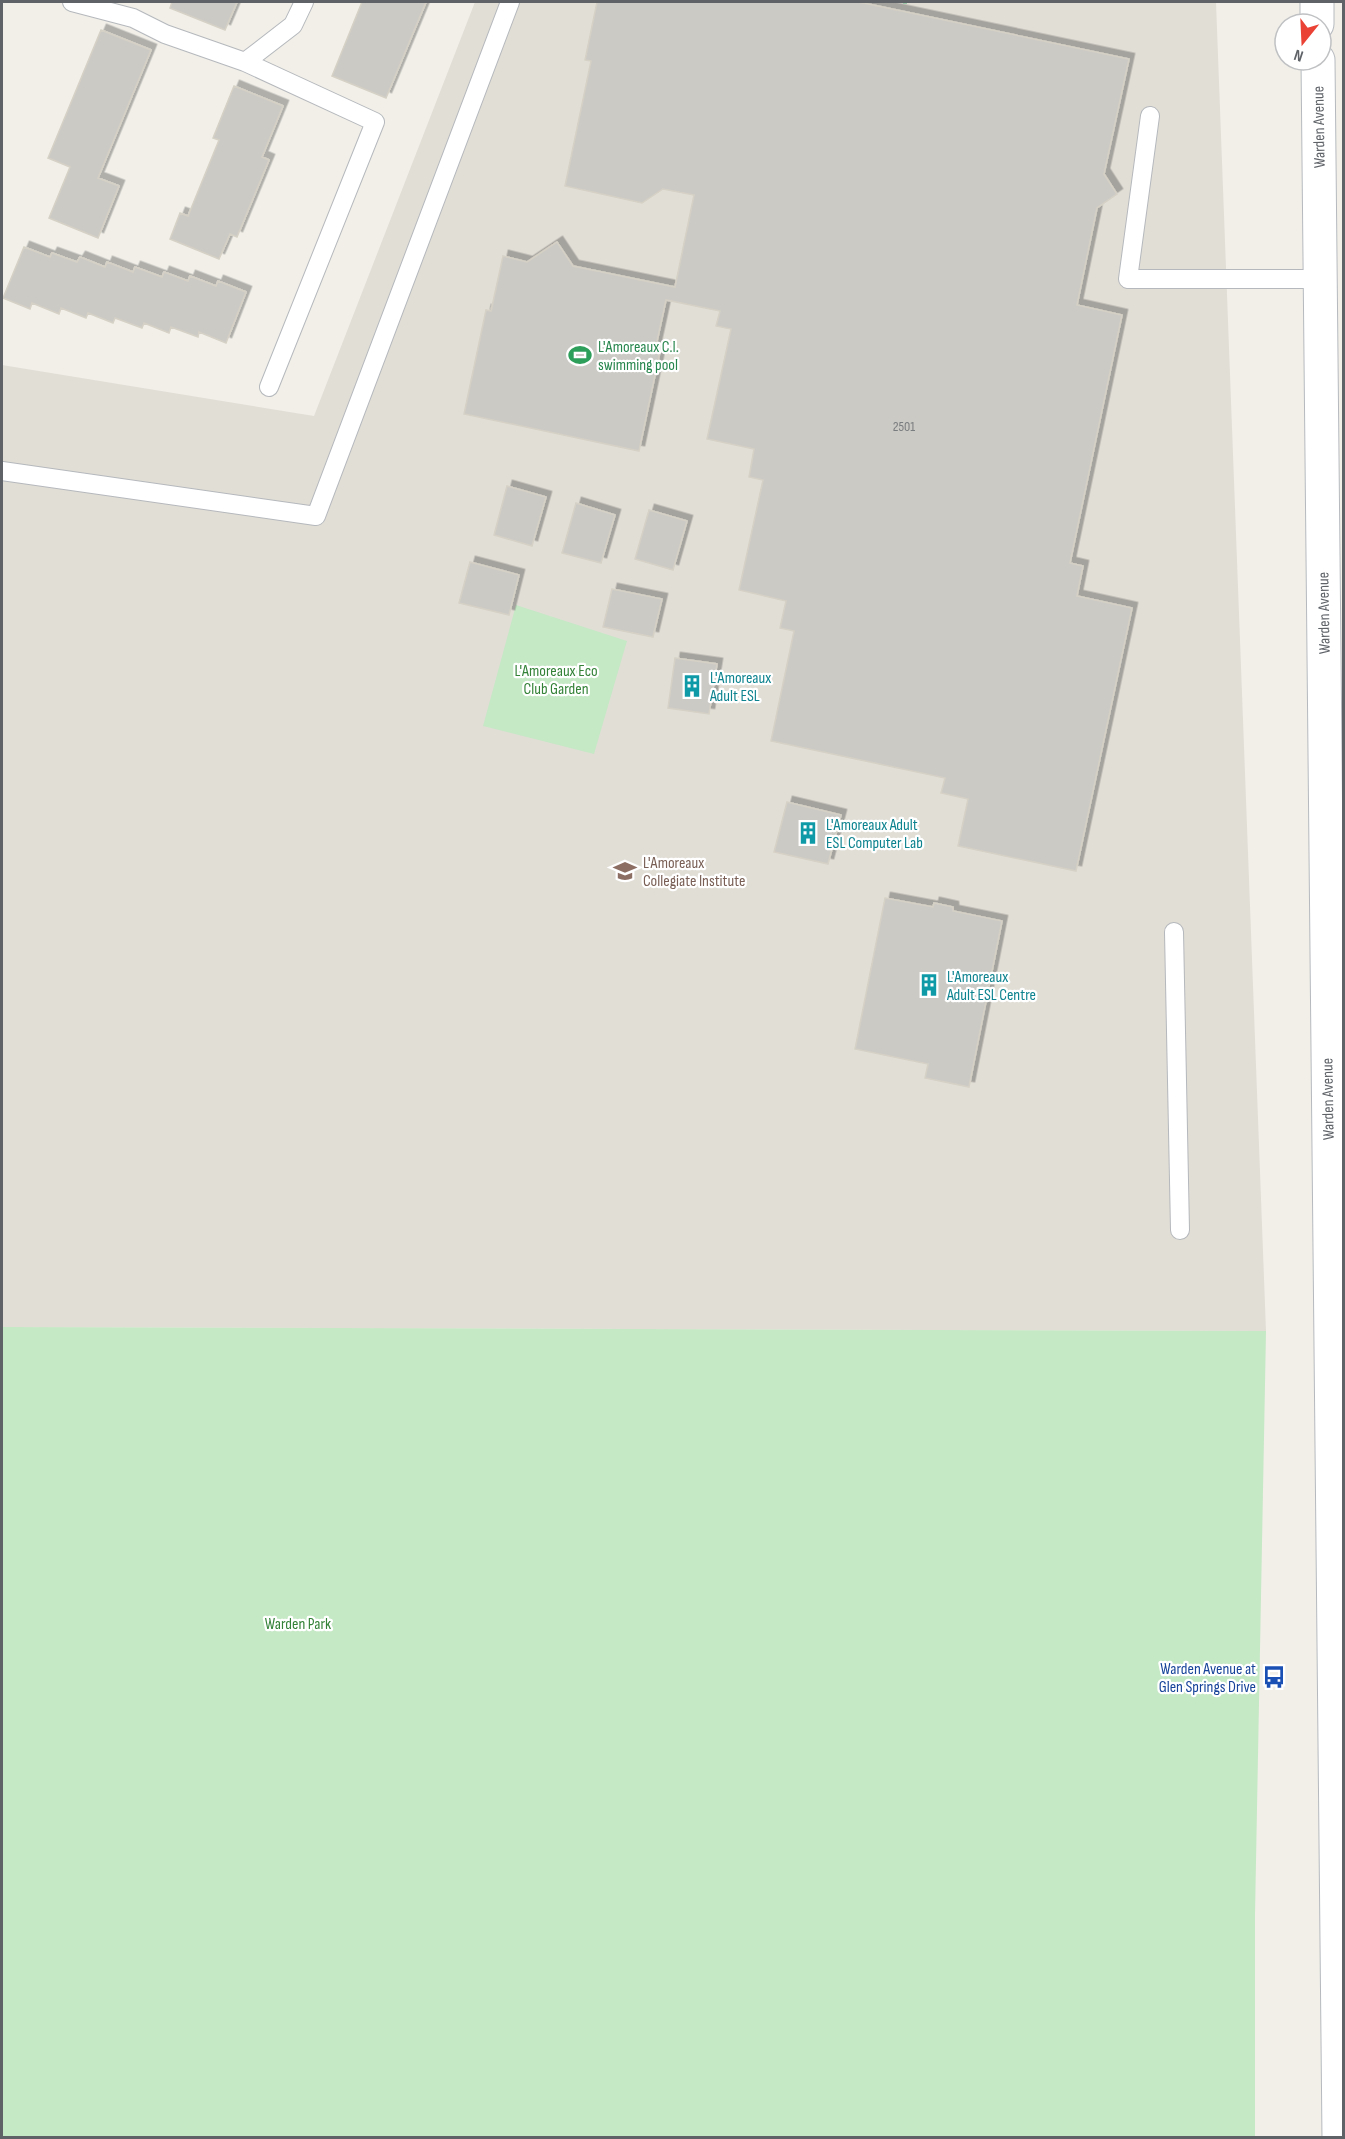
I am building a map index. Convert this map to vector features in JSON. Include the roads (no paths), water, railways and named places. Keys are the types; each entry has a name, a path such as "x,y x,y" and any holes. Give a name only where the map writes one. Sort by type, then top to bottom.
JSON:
{"main road":[{"name":"Warden Avenue","path":"1318,72 1339,2138"}],"lane":[{"path":"72,2 133,18 165,34 245,62 375,122 269,387"},
{"path":"245,62 293,25 304,2"},
{"path":"2,471 316,516 510,2"},
{"path":"1150,116 1128,279 1320,279"},
{"path":"1174,932 1180,1230"}],"place":[{"name":"L'Amoreaux C.I. swimming pool","path":"580,355"},
{"name":"L'Amoreaux Adult ESL","path":"692,686"},
{"name":"L'Amoreaux Adult ESL Computer Lab","path":"808,833"},
{"name":"L'Amoreaux Collegiate Institute","path":"625,871"},
{"name":"L'Amoreaux Adult ESL Centre","path":"929,985"},
{"name":"Warden Avenue at Glen Springs Drive","path":"1274,1677"}],"park label":[{"name":"L'Amoreaux Eco Club Garden","path":"556,679"},
{"name":"Warden Park","path":"298,1623"}]}
